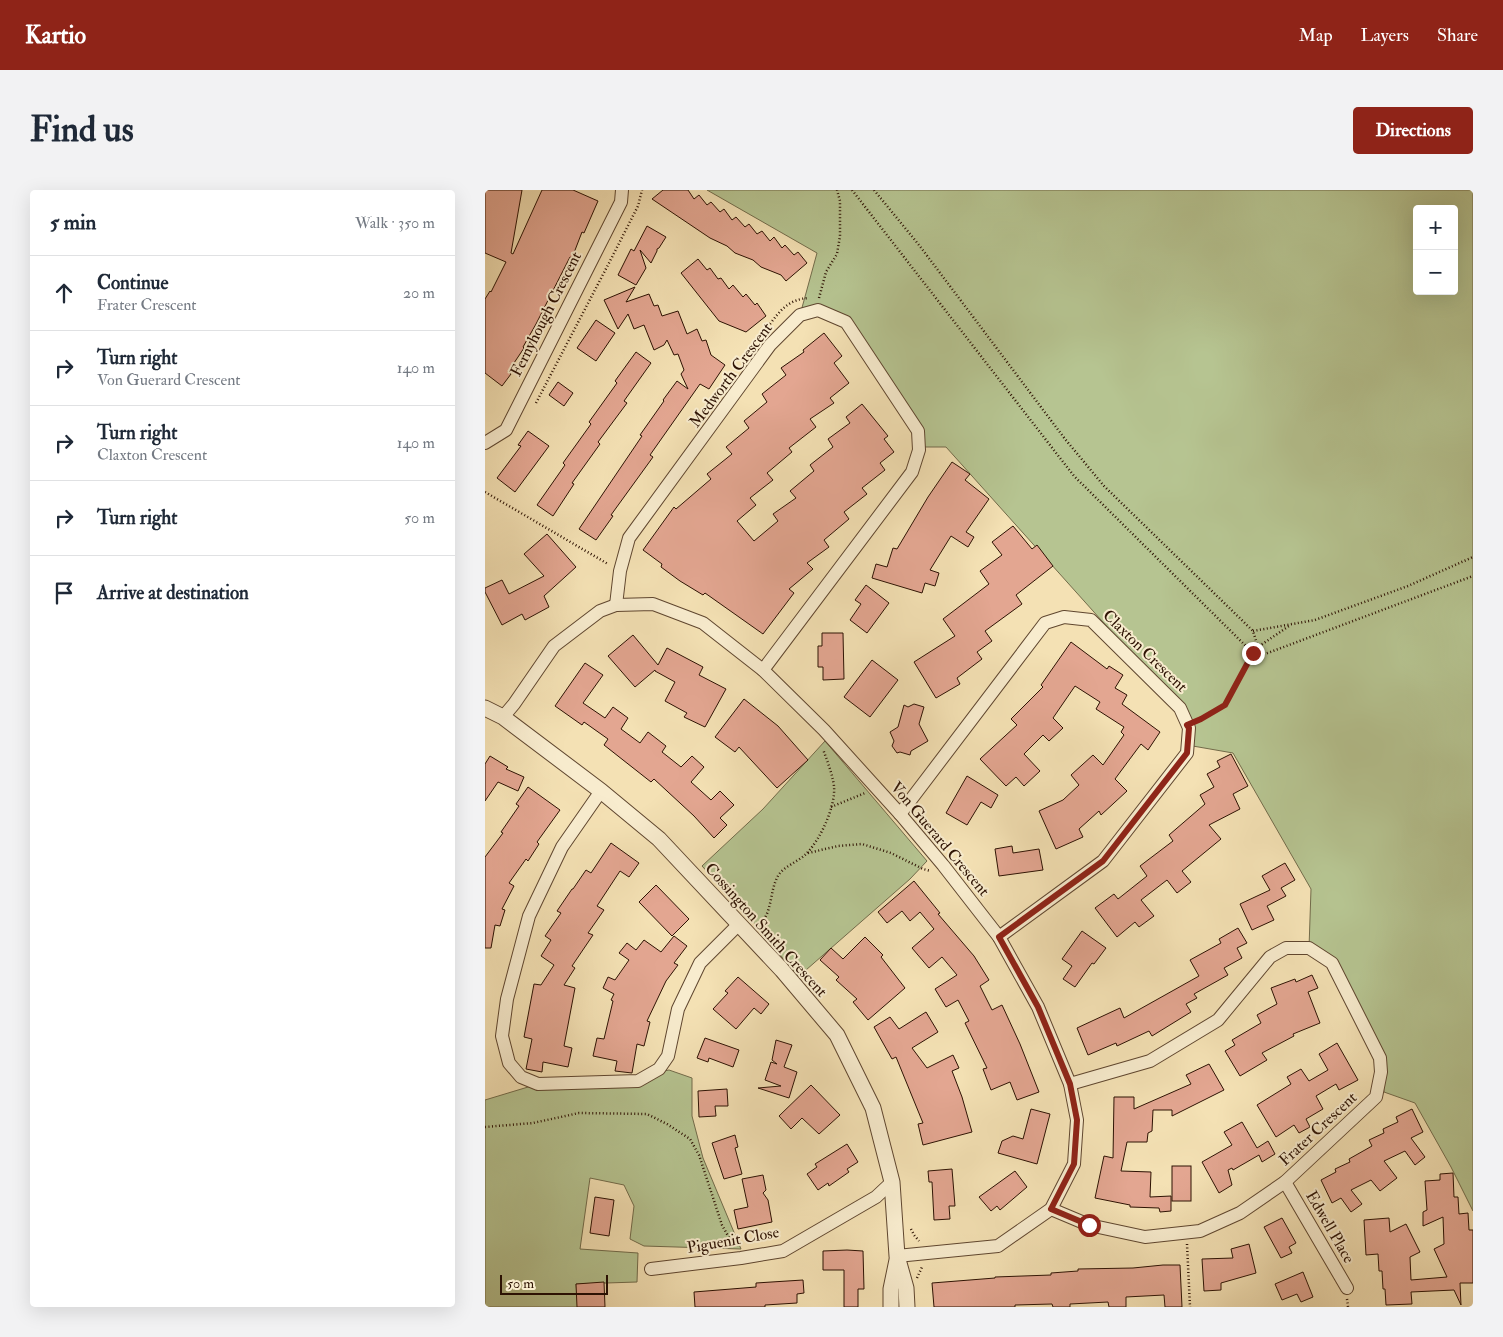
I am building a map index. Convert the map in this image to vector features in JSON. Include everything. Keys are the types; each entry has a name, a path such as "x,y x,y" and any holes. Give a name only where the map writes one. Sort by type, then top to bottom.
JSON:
{"street":[{"name":"Fernyhough Crescent","path":"485,443 505,430 621,202 621,190"},
{"name":"Medworth Crescent","path":"616,605 620,571 629,538 770,345 800,315 818,310 846,322 918,431 919,450 912,472 763,670"},
{"name":"Von Guerard Crescent","path":"503,717 555,646 600,611 616,605 653,604 703,623 763,670 824,730 900,814 943,865 999,937 1038,1007 1070,1084 1077,1120 1074,1164 1051,1209 998,1246 897,1256"},
{"name":"Claxton Crescent","path":"900,814 1045,622 1064,616 1091,620 1180,708 1189,728 1187,753 1103,861 999,937"},
{"name":"Cossington Smith Crescent","path":"485,708 503,717 601,791 659,840 782,970 837,1035 873,1108 892,1182 897,1256 906,1288 907,1307"},
{"path":"601,791 562,847 529,916 507,998 502,1036 509,1063 521,1077 538,1084 638,1080 659,1069 668,1056 678,1010 699,963 738,924"},
{"name":"Frater Crescent","path":"1051,1209 1089,1225 1145,1237 1200,1231 1240,1213 1285,1182 1376,1097 1381,1072 1380,1058 1331,963 1309,948 1286,948 1271,957 1218,1020 1150,1061 1070,1084"},
{"name":"Piguenit Close","path":"651,1268 741,1258 783,1250 876,1197 892,1182"},
{"name":"Edwell Place","path":"1285,1182 1347,1288"},
{"name":"Cossington Smith Crescent","path":"891,1307 891,1289 897,1256"}],"path":[{"path":"533,410 638,206 642,190"},
{"path":"819,298 826,272 837,254 841,236 840,201 837,190"},
{"path":"852,190 1074,476 1257,657 1473,576"},
{"path":"874,190 919,245 1065,439 1104,486 1253,631 1258,647"},
{"path":"485,492 609,565"},
{"path":"1253,631 1315,620 1408,586 1473,557"},
{"path":"1187,725 1225,705 1253,653 1258,647 1290,625"},
{"path":"758,926 767,915 773,886 779,873 795,864 808,852 819,836 831,807 834,787 829,762 823,750 822,738 824,730"},
{"path":"831,807 854,799 875,788"},
{"path":"808,852 838,846 862,844 891,853 928,871 935,870 943,865"},
{"path":"485,1127 533,1122 579,1113 647,1114 667,1124 690,1139 695,1147 722,1224 741,1258"},
{"path":"1186,1232 1190,1307"}],"green space":[{"path":"707,190 1473,190 1473,1211 1415,1103 1384,1092 1380,1058 1332,963 1309,948 1311,889 1233,753 1187,745 1180,708 946,447 925,447 918,431 846,322 823,312 800,315 817,253"},
{"path":"825,741 927,861 910,879 798,977 754,923 702,866 763,809"},
{"path":"669,1070 692,1078 692,1116 703,1158 741,1249 644,1246 630,1239 634,1206 624,1185 590,1178 580,1249 638,1253 637,1282 576,1284 578,1307 485,1307 485,1100 538,1084 603,1083"}],"building":[{"path":"485,190 522,190 511,253 513,254 542,190 573,190 598,201 584,233 582,232 572,258 570,257 524,348 508,372 511,374 502,386 485,373 485,299 491,292 506,262 485,253"},
{"path":"663,190 688,190 694,199 699,195 707,205 711,202 720,212 724,209 732,220 736,217 745,227 749,224 757,234 762,231 770,241 774,237 782,248 785,245 794,255 798,252 807,263 786,281 781,275 761,267 753,260 735,253 727,246 710,238 652,199"},
{"path":"647,226 666,237 657,249 651,263 640,250 646,268 636,285 618,275 631,249 634,251"},
{"path":"698,259 707,270 710,268 718,279 721,278 729,289 733,285 743,297 746,294 755,305 757,303 766,316 746,332 719,321 681,273"},
{"path":"635,287 626,302 649,294 654,306 658,305 662,316 678,311 687,334 697,329 702,341 706,340 711,355 725,365 709,389 700,384 650,455 653,457 611,515 613,516 596,540 579,529 677,381 688,389 681,374 684,370 678,354 674,355 667,340 664,345 654,350 644,325 634,329 628,314 618,329 604,300"},
{"path":"596,320 615,333 596,361 577,348"},
{"path":"824,333 842,356 834,363 849,383 830,398 834,403 810,419 816,427 789,448 792,452 767,473 773,480 750,498 756,505 737,521 754,541 778,521 773,514 796,498 790,491 814,471 810,465 833,447 828,439 850,423 846,417 862,404 888,436 884,439 894,452 880,463 885,470 862,488 867,494 844,512 849,519 824,540 829,547 807,563 813,569 789,589 794,593 763,634 705,593 703,595 680,581 643,550 674,507 676,509 711,479 707,474 732,454 726,447 749,428 744,421 767,402 762,394 786,375 781,368 804,352 803,350"},
{"path":"636,352 651,363 624,401 627,403 598,442 600,444 572,483 574,484 553,516 537,505 565,465 563,463 591,424 589,422 617,383 615,381"},
{"path":"558,382 573,393 564,406 549,395"},
{"path":"528,431 549,446 515,492 497,478 521,446 518,445"},
{"path":"952,462 970,474 965,480 989,499 966,532 974,537 968,547 951,536 930,570 939,573 935,586 925,583 922,593 872,578 876,564 887,567 893,548 897,549 928,497"},
{"path":"1013,526 1032,549 1037,545 1053,566 1016,595 1022,604 985,631 992,641 977,652 982,659 957,678 960,684 936,698 914,662 955,636 943,619 989,584 980,571 1002,555 992,542"},
{"path":"547,534 576,567 544,596 549,607 525,620 522,614 502,625 485,592 485,588 502,580 509,594 544,576 524,554"},
{"path":"866,585 889,603 867,633 850,620 861,604 855,600"},
{"path":"822,633 843,633 844,679 823,680 823,667 818,667 818,646 822,646"},
{"path":"633,635 658,665 667,648 703,667 699,675 726,689 705,727 684,717 687,713 665,701 675,682 655,670 635,687 608,656"},
{"path":"1071,642 1107,669 1109,666 1123,675 1115,688 1127,695 1122,704 1160,732 1148,750 1141,744 1115,779 1127,791 1101,815 1099,811 1079,829 1083,837 1056,849 1039,811 1063,800 1079,785 1071,775 1093,755 1103,765 1124,735 1121,732 1124,727 1096,709 1100,702 1075,686 1053,718 1063,728 1049,741 1043,735 1024,754 1040,771 1024,786 1016,777 1006,786 980,759 1017,725 1011,719 1043,687 1041,685"},
{"path":"872,660 898,680 870,717 844,697"},
{"path":"585,663 603,675 583,703 605,718 613,707 628,718 621,729 640,743 648,732 666,746 662,752 681,767 692,756 704,767 691,782 711,800 720,791 734,805 720,818 727,825 714,838 694,816 654,779 651,782 604,745 608,739 584,722 582,725 555,706"},
{"path":"744,699 778,726 808,760 777,788 739,747 735,752 715,737"},
{"path":"914,704 924,707 919,724 928,741 911,751 910,755 897,753 892,746 894,741 890,732 898,727 904,705 908,707"},
{"path":"1231,754 1248,786 1233,794 1240,809 1209,825 1221,839 1182,871 1191,882 1177,893 1167,880 1141,900 1154,916 1139,927 1135,922 1117,937 1095,908 1114,894 1118,899 1147,876 1140,866 1173,841 1169,835 1205,804 1200,795 1214,787 1207,774 1220,767 1217,761"},
{"path":"490,756 508,767 506,769 524,777 518,791 498,782 485,801 485,764"},
{"path":"967,776 998,795 991,808 981,802 967,825 946,813"},
{"path":"528,787 560,810 537,842 539,844 528,861 526,859 509,883 514,886 502,909 505,910 500,926 495,925 491,948 485,948 485,857 503,833 501,832 519,806 516,804"},
{"path":"611,843 639,863 629,877 620,871 597,906 604,910 588,933 593,935 572,966 575,968 564,985 575,988 564,1046 572,1048 568,1067 543,1062 542,1072 526,1069 532,1039 524,1037 534,984 541,985 554,965 541,956 551,940 545,936 561,913 557,911 572,889 586,870 591,873"},
{"path":"1012,846 1013,853 1039,849 1043,870 999,876 995,849"},
{"path":"1285,863 1295,880 1281,888 1286,896 1267,906 1274,920 1252,930 1240,904 1270,890 1262,876"},
{"path":"914,881 940,913 938,914 974,956 989,980 980,986 992,1010 1002,1005 1039,1092 1017,1100 1010,1082 991,1090 983,1069 987,1068 965,1023 969,1021 958,1000 946,1007 935,989 957,975 942,957 929,968 912,948 934,929 920,912 910,921 902,911 887,923 878,912"},
{"path":"656,885 689,919 672,936 639,902"},
{"path":"1238,928 1247,943 1237,948 1242,958 1224,968 1228,975 1194,994 1197,998 1186,1004 1191,1012 1152,1036 1149,1031 1117,1046 1116,1043 1088,1055 1077,1028 1120,1008 1124,1018 1199,976 1190,960 1221,943 1219,939"},
{"path":"1082,931 1106,948 1094,964 1092,963 1075,987 1063,979 1072,966 1062,959"},
{"path":"674,936 687,946 674,963 678,965 666,981 647,1021 650,1022 644,1046 637,1044 632,1073 615,1071 617,1061 593,1056 597,1038 604,1039 613,1001 611,1000 614,994 603,988 608,977 615,980 629,960 619,953 627,943 636,950 644,940 661,952"},
{"path":"865,937 883,955 881,957 905,988 868,1020 853,1002 857,999 836,980 839,977 820,960 831,948 843,959"},
{"path":"1312,975 1318,988 1308,992 1320,1023 1293,1034 1294,1036 1262,1053 1267,1060 1240,1076 1225,1051 1235,1045 1232,1040 1261,1023 1257,1015 1277,1004 1271,988 1295,979 1296,982"},
{"path":"738,977 769,1004 761,1014 754,1008 736,1029 713,1009 728,993 725,991"},
{"path":"926,1012 938,1032 912,1048 927,1068 953,1055 959,1068 952,1071 972,1132 923,1145 918,1124 923,1123 896,1057 892,1059 874,1027 890,1017 899,1029"},
{"path":"705,1038 739,1050 733,1067 709,1058 708,1062 697,1058"},
{"path":"776,1040 792,1045 784,1067 797,1072 789,1098 758,1088 781,1086 765,1080 771,1062 777,1064 772,1060"},
{"path":"1337,1043 1358,1080 1339,1090 1336,1084 1316,1096 1323,1109 1306,1119 1310,1127 1299,1133 1294,1125 1276,1137 1257,1105 1291,1084 1287,1077 1301,1069 1309,1081 1328,1070 1319,1054"},
{"path":"1209,1064 1224,1090 1172,1116 1172,1110 1153,1110 1152,1131 1148,1133 1147,1142 1127,1142 1121,1171 1151,1172 1150,1197 1171,1196 1171,1211 1160,1212 1159,1208 1130,1207 1130,1205 1095,1198 1104,1156 1113,1158 1114,1097 1134,1097 1134,1109 1191,1084 1186,1075"},
{"path":"811,1085 840,1115 819,1134 802,1118 791,1129 779,1116"},
{"path":"727,1089 728,1106 715,1106 716,1116 699,1117 698,1091"},
{"path":"1031,1109 1050,1114 1037,1164 998,1153 1002,1141 1013,1136 1023,1139"},
{"path":"1412,1109 1423,1132 1411,1138 1425,1157 1415,1165 1405,1151 1384,1161 1397,1178 1380,1191 1371,1180 1351,1190 1362,1204 1351,1212 1341,1198 1332,1203 1321,1180 1336,1172 1335,1169 1350,1162 1349,1159 1372,1146 1369,1140 1384,1133 1383,1129 1398,1122 1396,1117"},
{"path":"1242,1122 1257,1148 1268,1141 1275,1154 1262,1162 1259,1155 1233,1170 1232,1168 1228,1170 1232,1185 1219,1193 1202,1162 1232,1145 1224,1132"},
{"path":"735,1135 738,1147 735,1148 742,1174 724,1179 712,1143"},
{"path":"847,1144 858,1162 847,1169 849,1172 829,1186 828,1183 818,1190 807,1174 817,1167 815,1164"},
{"path":"1172,1166 1191,1166 1191,1201 1172,1201"},
{"path":"952,1169 955,1206 949,1206 950,1219 934,1220 932,1182 929,1182 928,1171"},
{"path":"1015,1171 1027,1187 1000,1210 997,1206 991,1211 979,1197"},
{"path":"1453,1173 1454,1197 1458,1197 1459,1214 1468,1213 1469,1230 1473,1230 1473,1283 1460,1283 1461,1305 1454,1290 1411,1292 1412,1304 1386,1305 1382,1271 1379,1271 1378,1254 1366,1255 1364,1220 1389,1218 1390,1232 1406,1224 1420,1252 1410,1257 1411,1280 1447,1277 1434,1249 1444,1244 1443,1217 1423,1226 1423,1212 1427,1210 1425,1181 1440,1180 1440,1174"},
{"path":"763,1175 766,1190 763,1193 768,1200 772,1222 738,1229 734,1210 748,1207 742,1179"},
{"path":"595,1197 614,1200 609,1236 590,1233"},
{"path":"1282,1218 1296,1243 1289,1247 1292,1253 1281,1258 1264,1227"},
{"path":"1249,1244 1256,1273 1221,1283 1221,1290 1204,1291 1202,1259 1233,1258 1231,1249"},
{"path":"823,1251 863,1251 864,1289 858,1289 858,1307 844,1307 844,1270 823,1270"},
{"path":"1180,1265 1182,1307 1165,1307 1164,1295 1126,1297 1126,1307 1109,1307 1108,1302 1070,1304 1070,1307 1053,1307 1052,1304 1015,1305 1015,1307 934,1307 932,1283 995,1277 1051,1275 1051,1273 1078,1271 1078,1269 1133,1268"},
{"path":"1303,1272 1313,1297 1301,1302 1297,1294 1282,1300 1275,1284"},
{"path":"803,1280 804,1293 797,1294 797,1303 765,1305 765,1307 695,1307 694,1292 756,1287 756,1283"},
{"path":"604,1282 605,1307 577,1307 576,1284"}],"route":[{"path":"1089,1225 1051,1209 1074,1164 1077,1120 1070,1084 1038,1007 999,937 1103,861 1187,753 1189,728 1187,725 1225,705 1253,653"}]}
